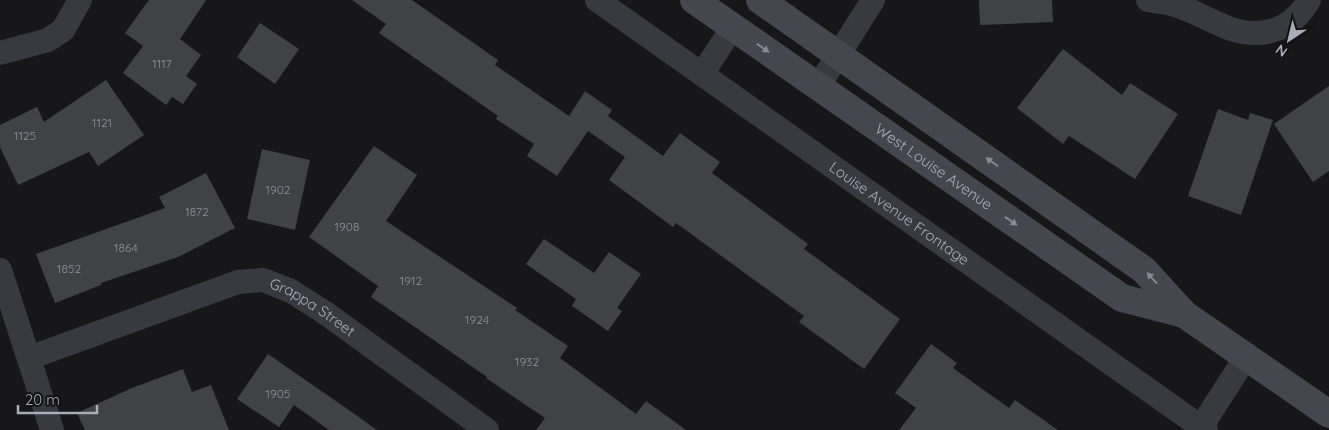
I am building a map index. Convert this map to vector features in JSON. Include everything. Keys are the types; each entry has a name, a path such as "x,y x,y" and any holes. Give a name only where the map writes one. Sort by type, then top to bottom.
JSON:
{"main road":[{"name":"West Louise Avenue","path":"694,0 1122,298 1184,314"},
{"name":"West Louise Avenue","path":"760,0 1144,270 1184,314 1329,414"}],"street":[{"path":"0,53 48,40 63,30 80,0"},
{"name":"Louise Avenue Frontage","path":"597,0 1204,428"},
{"path":"818,86 873,0"},
{"path":"1148,0 1177,5 1234,30 1252,33 1272,32 1292,21 1303,11 1309,0"},
{"path":"702,74 733,27"},
{"path":"0,270 52,430"},
{"name":"Grappa Street","path":"29,358 238,282 263,280 291,291 324,312 487,430"},
{"path":"1204,428 1246,356"}],"building":[{"path":"149,0 206,0 180,39 201,55 186,76 197,84 183,104 172,97 166,105 123,73 143,46 125,33"},
{"path":"352,0 412,0 498,60 495,65 569,116 585,91 612,110 608,116 663,156 680,133 720,162 712,173 808,244 804,249 900,319 864,369 799,322 804,316 676,223 673,227 609,180 625,157 588,131 557,176 527,156 534,144 496,119 498,116 379,33 386,24"},
{"path":"979,0 1052,0 1053,22 980,25"},
{"path":"260,23 299,49 275,84 237,57"},
{"path":"1063,49 1122,95 1130,83 1178,114 1135,179 1069,136 1063,144 1017,108"},
{"path":"106,80 144,135 98,166 89,152 18,185 0,147 0,125 37,107 44,122"},
{"path":"1329,86 1329,171 1313,182 1274,124"},
{"path":"1218,109 1248,120 1250,113 1273,120 1241,215 1188,196"},
{"path":"374,146 417,175 386,221 517,308 515,310 568,346 560,358 636,414 646,401 686,430 536,430 545,418 371,297 378,286 309,237"},
{"path":"262,149 310,160 295,230 247,219"},
{"path":"206,173 235,228 178,257 101,283 101,285 55,303 36,254 165,208 159,197"},
{"path":"544,239 594,273 609,252 641,274 617,308 622,311 608,331 572,306 576,299 526,264"},
{"path":"931,344 957,363 953,368 1009,408 1015,400 1058,430 899,430 916,408 895,393"},
{"path":"268,354 377,430 329,430 294,405 279,427 237,399"},
{"path":"183,369 192,392 211,385 229,430 85,430 77,413 132,388"}]}
